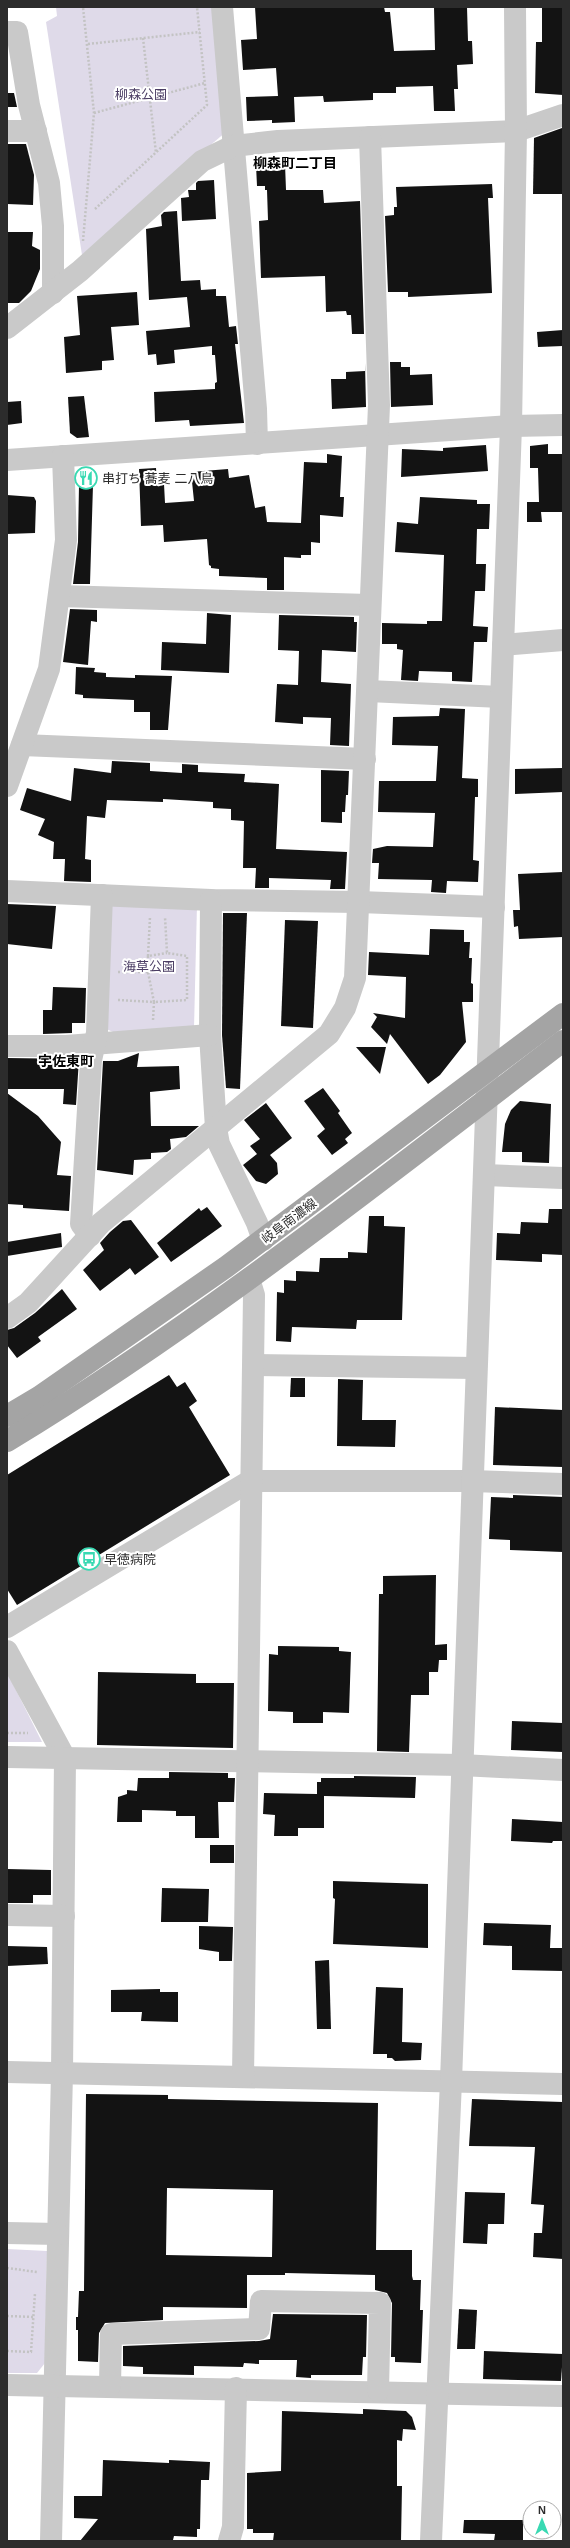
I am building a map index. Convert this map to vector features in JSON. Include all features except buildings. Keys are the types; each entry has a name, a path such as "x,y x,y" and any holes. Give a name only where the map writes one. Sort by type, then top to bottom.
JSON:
{"main road":[{"name":"岐阜南濃線","path":"7,1416 39,1397 263,1240 563,1014"},
{"name":"岐阜南濃線","path":"7,1441 57,1411 249,1279 563,1041"}],"street":[{"path":"222,7 256,409 257,444"},
{"path":"431,2541 451,2081 471,1481 488,1072 511,426 516,131 515,7"},
{"path":"7,32 17,32 36,131 49,183 53,226 52,266 60,287"},
{"path":"7,328 60,287 202,161 233,146 278,141 516,131 563,115"},
{"path":"7,131 36,131"},
{"path":"7,1318 28,1303 101,1223 329,1034 345,1008 354,978 359,902 368,690 369,605 379,397 370,137"},
{"path":"7,460 511,426 563,425"},
{"path":"7,786 49,669 66,540 63,456"},
{"path":"59,596 369,605"},
{"path":"503,645 563,640"},
{"path":"368,690 501,697"},
{"path":"22,746 365,759"},
{"path":"7,891 212,900 359,902 494,907"},
{"path":"90,1236 81,1224 91,1060 95,1042 102,895"},
{"path":"212,900 210,1035 216,1128 219,1144 263,1240"},
{"path":"7,1046 66,1046 95,1042 210,1035"},
{"path":"484,1175 563,1178"},
{"path":"243,2077 248,1762 250,1481 254,1365 254,1295 249,1279"},
{"path":"254,1365 476,1368"},
{"path":"7,1627 250,1481 471,1481 563,1484"},
{"path":"7,1651 66,1758 58,2318 52,2541"},
{"path":"7,1758 461,1766 563,1770"},
{"path":"7,1915 64,1916"},
{"path":"7,2072 563,2084"},
{"path":"7,2233 58,2234"},
{"path":"110,2386 111,2334 259,2329 261,2301 380,2303 378,2391"},
{"path":"7,2385 236,2388 563,2396"},
{"path":"229,2541 233,2527 236,2388"}],"path":[{"path":"60,287 94,113 83,7"},
{"path":"96,209 207,105 197,7"},
{"path":"88,44 224,30"},
{"path":"143,38 156,153"},
{"path":"94,113 205,83"},
{"path":"165,910 168,953"},
{"path":"150,911 148,972 154,1002 153,1039"},
{"path":"110,999 154,1002 187,1000 187,956 168,953 148,956"},
{"path":"110,972 148,972"},
{"path":"7,1733 28,1733 25,1727"},
{"path":"7,2268 37,2270 36,2278"},
{"path":"7,2351 31,2352 36,2285"},
{"path":"7,2316 58,2318"}],"green space":[{"name":"柳森公園","path":"56,7 217,7 227,131 82,255 46,22 57,16"},
{"name":"海草公園","path":"105,902 197,905 194,1028 113,1032 102,1027"},
{"path":"7,1672 42,1742 7,1742"},
{"path":"7,2249 47,2251 45,2363 37,2373 7,2373"}],"place":[{"name":"串打ち 蕎麦 二八鳥","path":"86,478"},
{"name":"早徳病院","path":"89,1559"}],"district":[{"name":"柳森町二丁目","path":"295,163"},
{"name":"宇佐東町","path":"66,1061"}]}
